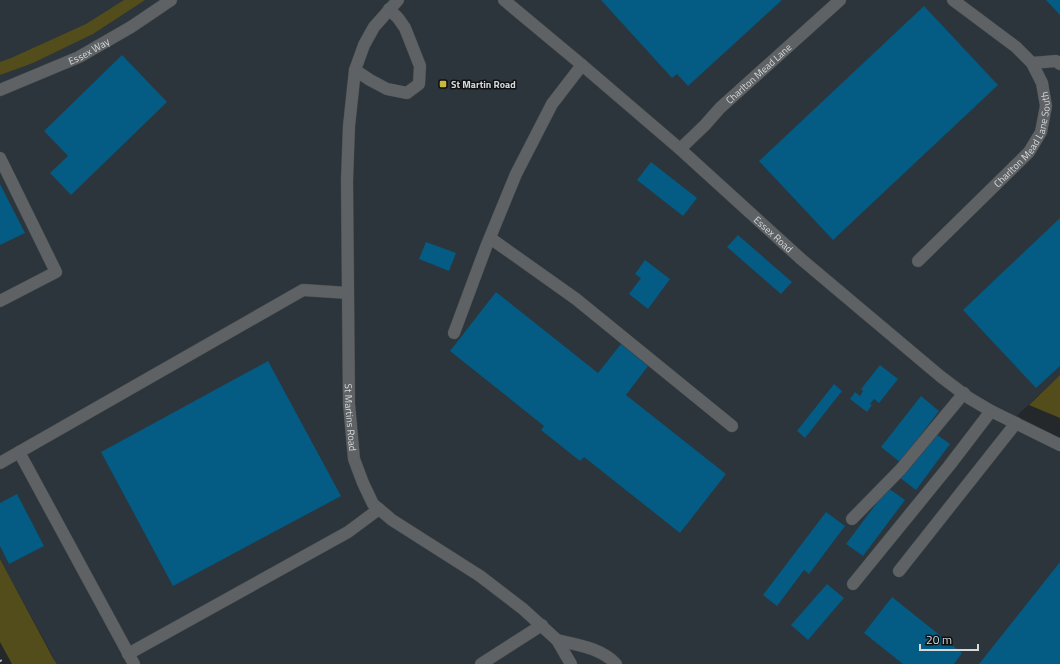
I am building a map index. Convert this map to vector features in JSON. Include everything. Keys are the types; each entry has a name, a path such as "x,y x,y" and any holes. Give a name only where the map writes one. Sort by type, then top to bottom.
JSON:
{"street":[{"name":"Essex Way","path":"0,90 80,57 131,28 171,0"},
{"path":"389,9 406,28 420,66 419,84 407,93 387,89 355,70 364,45 374,27 389,9 398,0"},
{"name":"Essex Road","path":"504,0 680,149 807,264 910,352 964,393 991,411 1060,445"},
{"name":"Charlton Mead Lane","path":"680,149 720,108 840,0"},
{"name":"Charlton Mead Lane South","path":"918,261 1029,152 1041,132 1046,106 1042,83 1032,63 1016,47 953,0"},
{"path":"1032,63 1056,61 1060,64"},
{"path":"454,333 516,174 552,104 582,65"},
{"name":"St Martins Road","path":"355,70 349,126 348,180 349,404 354,459 366,490 374,504 379,509 392,520 480,576 542,626 557,640 571,664"},
{"path":"0,158 56,272 0,301"},
{"path":"490,238 576,299 732,426"},
{"path":"0,463 303,290 348,293"},
{"path":"852,519 901,469 964,393"},
{"path":"853,584 949,466 991,411"},
{"path":"900,571 1016,423"},
{"path":"19,452 131,659 348,532 379,509"},
{"path":"481,664 542,626"},
{"path":"557,640 594,649 616,664"}],"shaded area":[{"path":"0,0 1060,0 1060,375 1007,425 1060,450 1060,664 57,664 0,559"},
{"path":"124,0 145,0 93,34 33,63 0,75 0,62 86,24"},
{"path":"1060,375 1060,418 1029,405"},
{"path":"0,559 57,664 12,664 0,642"}],"building":[{"path":"601,0 782,0 688,86 677,74 672,78"},
{"path":"1046,0 1060,0 1060,15"},
{"path":"924,6 998,85 833,240 759,161"},
{"path":"122,55 167,102 71,195 50,173 68,156 44,131"},
{"path":"651,162 697,198 683,216 637,180"},
{"path":"0,184 25,233 0,245"},
{"path":"1060,218 1060,366 1036,388 963,310"},
{"path":"738,235 792,282 781,294 727,247"},
{"path":"426,242 456,253 449,271 419,259"},
{"path":"645,260 670,279 648,309 629,294 641,278 635,274"},
{"path":"496,292 598,373 621,344 648,366 626,395 726,474 680,533 584,457 580,461 541,430 544,426 450,351"},
{"path":"268,361 341,496 173,586 101,452"},
{"path":"880,365 898,379 879,403 874,399 867,412 850,399 855,392 860,396 863,391 861,389"},
{"path":"834,384 842,391 805,438 797,431"},
{"path":"921,396 939,411 900,462 881,447"},
{"path":"933,432 950,444 916,490 899,477"},
{"path":"888,488 905,500 863,556 846,544"},
{"path":"17,494 44,546 9,564 0,546 0,503"},
{"path":"826,512 845,526 809,574 804,570 777,606 763,595"},
{"path":"1060,562 1060,664 979,664"},
{"path":"827,584 844,598 808,640 791,625"},
{"path":"892,597 962,653 954,664 903,664 864,633"}],"railway":[{"path":"0,660 2,664"}],"place":[{"name":"St Martin Road","path":"443,84"}]}
